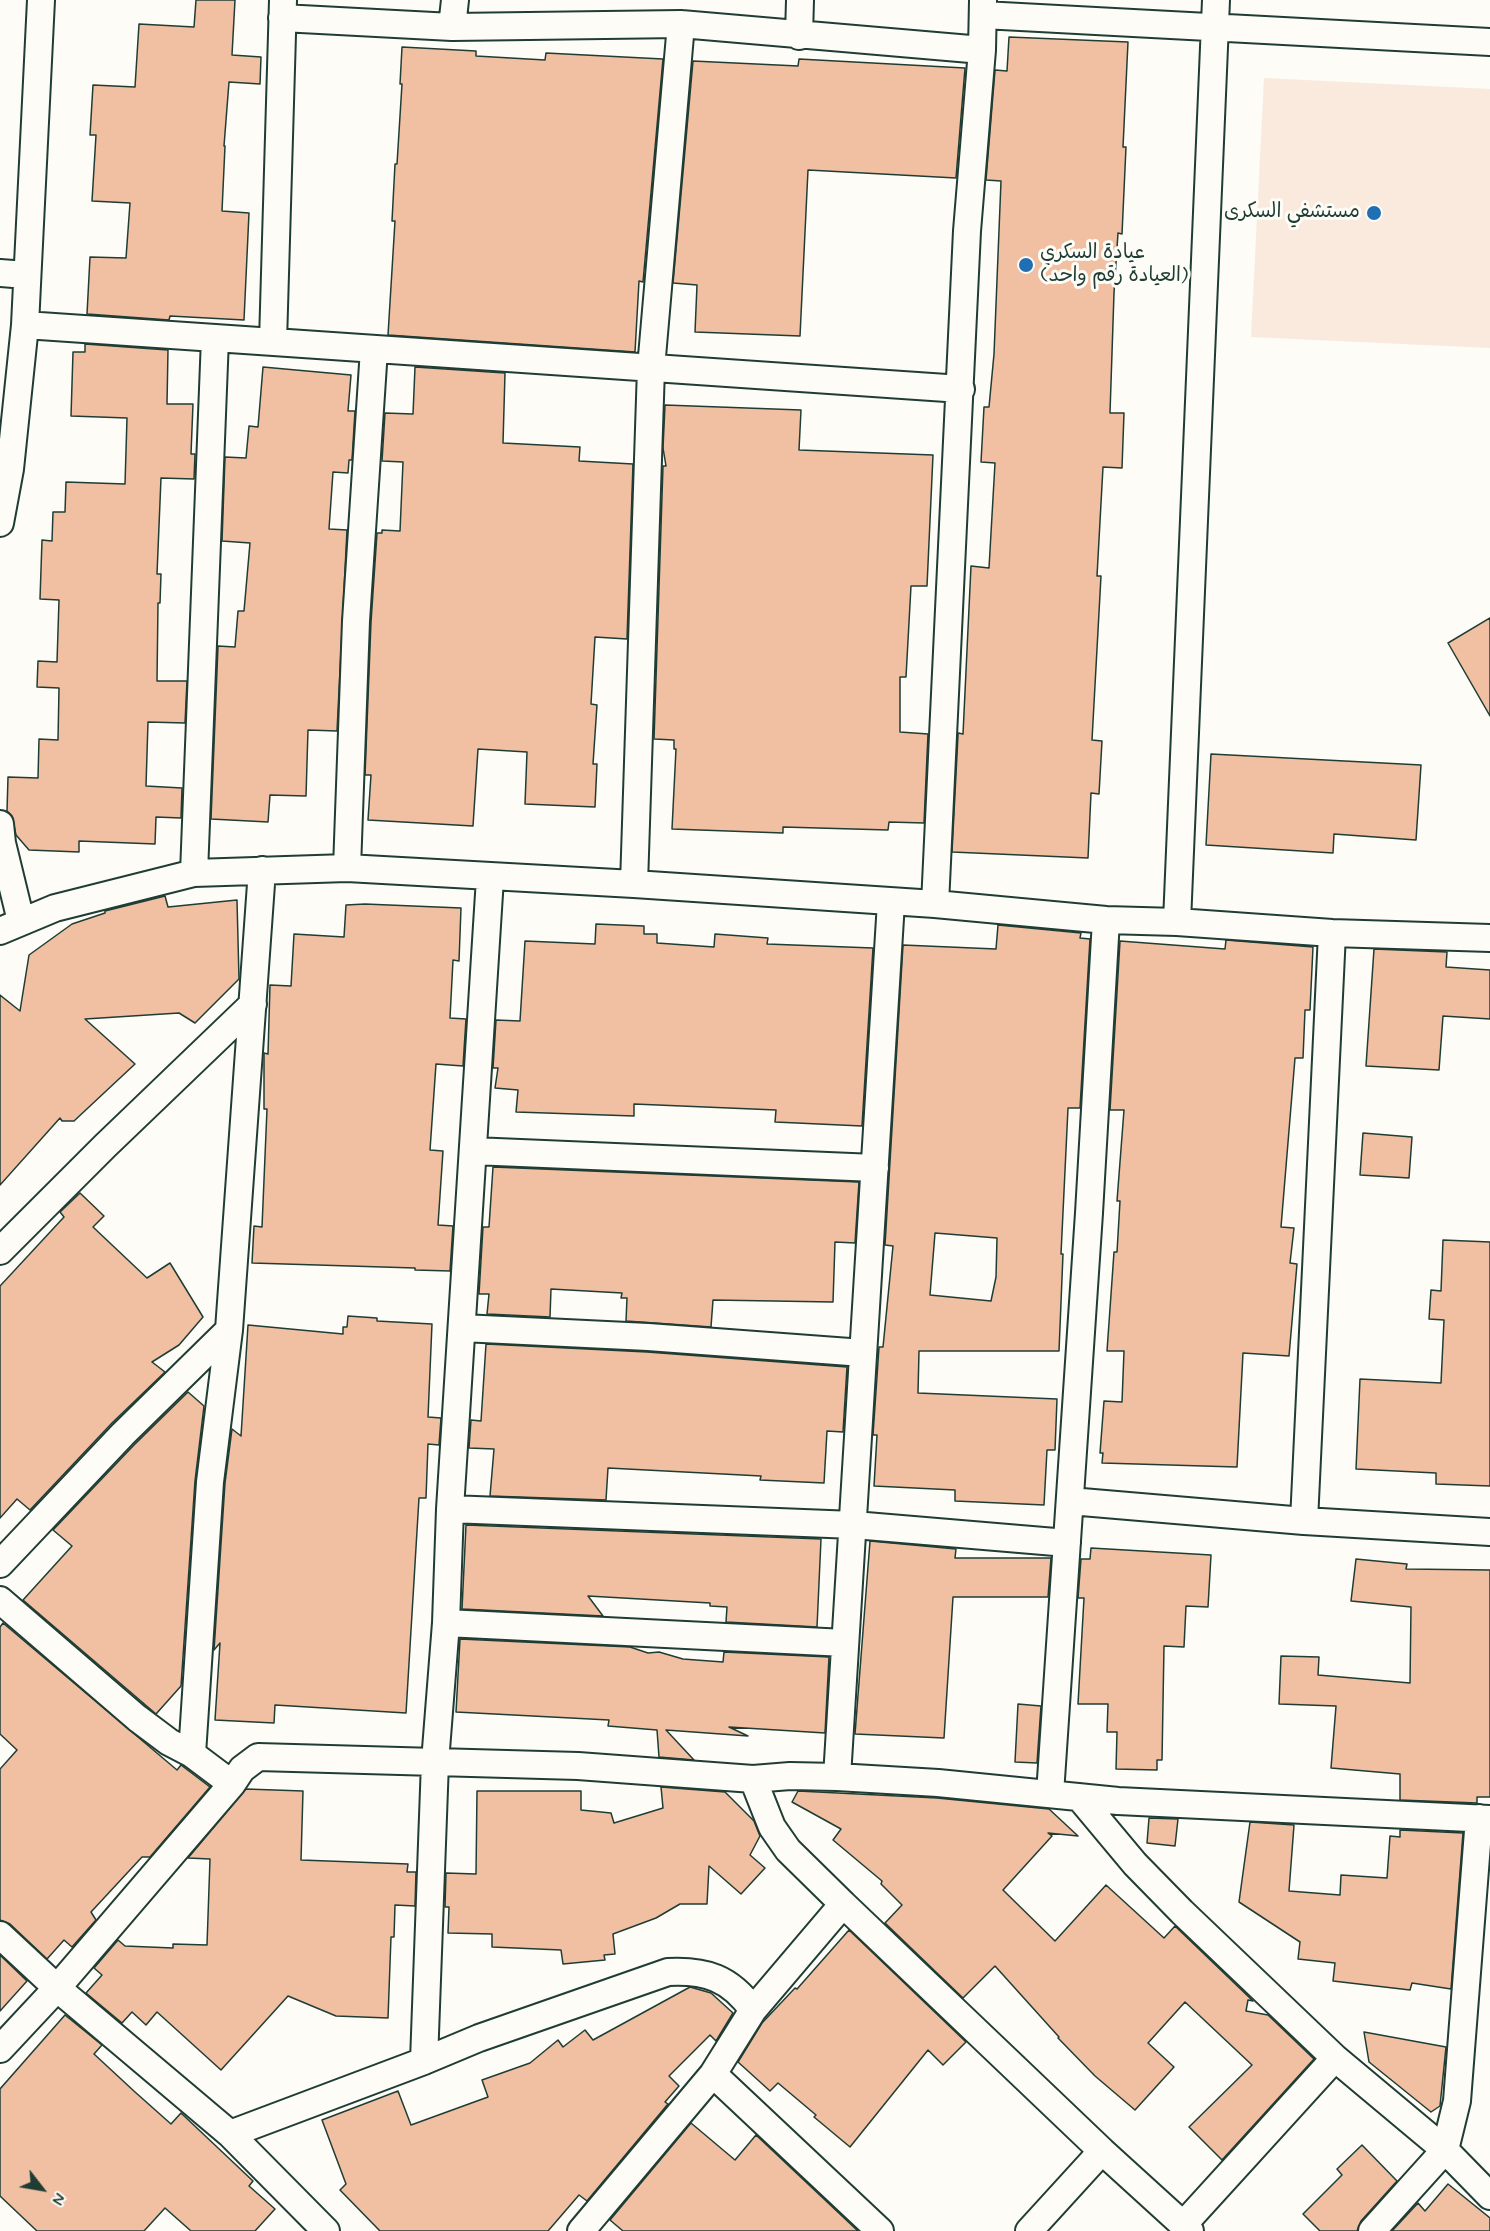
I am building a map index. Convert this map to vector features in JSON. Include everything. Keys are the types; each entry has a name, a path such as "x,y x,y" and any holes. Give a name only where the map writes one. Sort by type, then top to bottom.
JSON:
{"street":[{"path":"0,523 10,469 25,325 41,0"},
{"path":"452,27 454,0"},
{"path":"799,36 800,0"},
{"path":"1177,922 1216,0"},
{"path":"935,904 967,231 982,50 983,7 1215,28 1490,42"},
{"path":"273,342 282,9 452,27 681,24 799,36 982,50"},
{"path":"634,884 651,368 681,24"},
{"path":"0,273 26,275"},
{"path":"25,325 961,389"},
{"path":"194,873 215,338"},
{"path":"347,868 356,621 374,349"},
{"path":"0,824 10,926 55,908 194,873 347,868 935,904 1106,920 1177,922 1332,933 1490,938"},
{"path":"192,1754 210,1482 229,1330 262,870"},
{"path":"424,2061 435,1762 446,1623 450,1509 490,878"},
{"path":"837,1777 891,902"},
{"path":"1050,1794 1106,920"},
{"path":"1304,1521 1332,933"},
{"path":"0,1251 114,1138 254,1005"},
{"path":"473,1151 875,1168"},
{"path":"462,1328 648,1337 863,1353"},
{"path":"0,1564 123,1434 229,1330"},
{"path":"1070,1501 1304,1521 1490,1532"},
{"path":"450,1509 854,1525 1067,1543"},
{"path":"0,1600 137,1719 168,1742 192,1754 232,1784"},
{"path":"446,1623 845,1643"},
{"path":"0,2049 57,1988 242,1770 258,1757 578,1766 753,1779 790,1776 837,1777 938,1783 1118,1801 1484,1818 1457,2101 1445,2150 1372,2231"},
{"path":"753,1779 772,1827 788,1850 1102,2151 1187,2228 1335,2058"},
{"path":"1079,1797 1134,1864 1335,2058 1445,2150 1490,2196"},
{"path":"583,2230 712,2074 753,2010 843,1904"},
{"path":"0,1935 57,1988 230,2134 326,2231"},
{"path":"230,2134 480,2038 668,1972 688,1971 711,1975 727,1983 743,1996 753,2010"},
{"path":"712,2074 880,2231"},
{"path":"1029,2231 1102,2151"}],"shaded area":[{"name":"مستشفي السكرى","path":"1264,78 1490,89 1490,348 1251,337"}],"building":[{"path":"196,0 235,0 232,55 261,57 260,84 229,82 224,146 222,211 249,213 244,320 170,316 169,320 87,314 90,257 126,258 130,203 92,201 96,135 90,135 93,85 135,87 139,24 194,27"},
{"path":"1009,37 1128,42 1122,234 1118,233 1110,413 1124,413 1122,468 1103,467 1097,576 1101,576 1092,740 1102,741 1099,794 1091,793 1088,858 952,852 958,733 963,734 971,566 989,568 995,463 981,462 984,407 989,407 994,354 1001,181 986,180 995,70 1007,71"},
{"path":"402,47 476,51 476,56 545,60 546,53 663,59 643,282 639,281 635,352 388,335"},
{"path":"799,59 965,68 956,178 808,170 800,336 695,332 697,285 673,283 693,61 798,66"},
{"path":"85,344 168,350 167,404 193,404 191,454 195,454 194,479 161,478 157,574 161,574 160,603 158,603 157,681 187,681 185,723 148,722 146,786 182,788 181,818 156,817 155,844 79,841 79,852 29,850 16,835 12,816 7,811 8,777 38,778 39,739 58,740 59,688 37,687 38,661 57,662 59,600 40,599 42,540 52,541 53,512 65,512 66,482 125,484 127,418 71,416 73,352 85,352"},
{"path":"263,367 351,375 348,411 355,411 352,460 349,460 348,473 333,472 329,529 347,530 337,731 308,730 306,796 270,795 268,822 211,819 218,646 235,647 238,611 244,611 250,543 222,541 225,457 246,458 249,426 258,427"},
{"path":"415,367 505,373 503,443 580,447 579,461 633,464 627,639 595,637 591,704 597,705 593,764 597,764 595,807 525,804 527,752 478,749 473,826 368,820 371,775 365,775 377,533 382,533 382,530 400,531 403,462 382,461 385,413 413,414"},
{"path":"665,405 801,410 799,450 933,455 927,586 911,586 906,677 900,677 900,732 928,734 924,823 889,822 888,830 783,827 783,833 672,829 676,749 674,749 674,740 654,739 663,466 666,466 663,448"},
{"path":"1490,618 1490,716 1448,643"},
{"path":"1211,754 1421,765 1416,840 1334,834 1333,853 1206,845"},
{"path":"165,896 168,907 237,900 239,979 195,1023 179,1013 85,1019 135,1064 74,1121 62,1121 60,1118 0,1185 0,995 20,1011 29,955 72,924 105,913 105,911"},
{"path":"346,905 461,908 459,961 453,960 450,1018 466,1019 463,1066 436,1064 430,1150 443,1151 438,1225 453,1226 450,1271 252,1263 254,1226 262,1227 267,1109 264,1109 264,1053 268,1054 270,985 291,986 294,934 344,937"},
{"path":"596,924 644,926 644,934 657,934 657,943 714,947 715,934 768,938 767,944 873,948 862,1126 775,1122 776,1110 634,1104 634,1116 516,1112 518,1090 495,1088 498,1068 493,1068 496,1020 520,1021 525,941 595,944"},
{"path":"998,925 1081,933 1080,938 1090,939 1080,1108 1068,1108 1059,1351 919,1351 918,1393 1057,1399 1055,1450 1047,1450 1044,1505 955,1501 955,1490 874,1486 877,1435 873,1435 879,1347 883,1347 893,1246 885,1245 903,945 996,949","holes":["935,1233 997,1238 996,1277 991,1301 930,1295"]},
{"path":"1226,940 1313,947 1310,1010 1305,1010 1303,1058 1295,1058 1281,1227 1294,1228 1290,1263 1297,1264 1289,1356 1243,1353 1237,1467 1102,1463 1103,1453 1100,1453 1104,1401 1122,1402 1124,1351 1107,1351 1114,1252 1117,1252 1120,1201 1117,1201 1124,1110 1110,1110 1120,941 1225,949"},
{"path":"1374,949 1447,952 1446,967 1490,970 1490,1019 1443,1016 1439,1070 1366,1066"},
{"path":"1363,1133 1412,1137 1409,1178 1360,1175"},
{"path":"493,1167 859,1182 855,1243 835,1242 833,1302 713,1300 711,1327 626,1321 627,1298 621,1298 622,1293 551,1289 550,1317 487,1314 489,1294 479,1294 483,1227 489,1227"},
{"path":"80,1193 104,1216 93,1227 147,1278 170,1263 203,1317 179,1345 152,1362 165,1372 112,1423 30,1510 17,1499 0,1518 0,1286 64,1217 60,1212"},
{"path":"1443,1240 1490,1242 1490,1486 1436,1484 1436,1473 1356,1469 1360,1379 1441,1383 1444,1320 1429,1319 1431,1290 1441,1291"},
{"path":"348,1316 377,1318 377,1321 432,1324 428,1417 441,1418 439,1445 428,1444 426,1498 419,1498 406,1713 275,1705 274,1723 215,1720 220,1643 214,1650 225,1483 232,1429 241,1436 248,1325 343,1334 343,1327 347,1327"},
{"path":"486,1344 647,1352 847,1367 843,1432 827,1431 824,1483 760,1480 761,1476 608,1468 606,1500 490,1496 494,1449 469,1448 471,1420 481,1421"},
{"path":"188,1392 204,1406 195,1481 181,1686 156,1714 23,1600 72,1546 53,1530"},
{"path":"466,1525 821,1539 817,1627 726,1622 727,1607 710,1606 710,1603 588,1596 603,1616 462,1609"},
{"path":"870,1541 956,1549 955,1558 1051,1558 1048,1597 953,1597 944,1738 855,1734"},
{"path":"1091,1548 1211,1555 1208,1607 1186,1606 1184,1647 1164,1646 1162,1760 1157,1760 1157,1770 1116,1769 1117,1732 1107,1732 1108,1704 1078,1704 1084,1598 1078,1598 1081,1559 1090,1559"},
{"path":"1356,1559 1407,1564 1406,1569 1490,1570 1490,1797 1477,1797 1477,1803 1400,1800 1400,1774 1331,1768 1336,1706 1279,1704 1281,1656 1319,1657 1318,1675 1410,1683 1411,1607 1351,1601"},
{"path":"3,1623 177,1770 181,1765 210,1787 150,1857 142,1857 91,1912 96,1920 72,1947 64,1940 47,1959 10,1924 0,1920 0,1769 17,1750 0,1734 0,1627"},
{"path":"460,1639 630,1647 648,1653 659,1652 683,1659 723,1662 724,1652 829,1657 825,1733 729,1727 748,1736 666,1730 694,1760 659,1757 657,1730 608,1726 609,1720 456,1712"},
{"path":"1018,1704 1041,1706 1037,1763 1015,1762"},
{"path":"661,1787 725,1792 754,1821 760,1836 750,1855 765,1868 741,1894 709,1866 707,1904 680,1904 656,1918 613,1934 615,1954 604,1955 605,1960 563,1964 561,1950 492,1947 492,1934 448,1933 449,1907 445,1907 446,1873 476,1874 477,1791 581,1791 581,1810 611,1813 614,1823 663,1808"},
{"path":"246,1789 303,1791 301,1860 408,1864 407,1872 416,1872 415,1906 395,1905 394,1937 391,1937 388,2018 336,2016 288,1996 221,2070 157,2012 146,2025 132,2012 122,2023 86,1993 102,1975 94,1968 118,1940 125,1946 173,1948 173,1944 207,1945 210,1859 188,1858"},
{"path":"798,1791 937,1798 1049,1809 1078,1836 1048,1833 1052,1836 1003,1890 1055,1941 1106,1885 1164,1938 1175,1926 1253,2001 1248,2000 1246,2011 1268,2015 1314,2059 1222,2160 1189,2127 1252,2065 1185,2002 1148,2043 1174,2067 1135,2110 1095,2076 1058,2038 995,1966 963,1998 885,1923 902,1905 881,1884 882,1881 833,1840 841,1829 792,1802"},
{"path":"1149,1818 1178,1819 1175,1846 1147,1843"},
{"path":"1250,1822 1294,1825 1289,1891 1340,1895 1341,1875 1387,1878 1390,1836 1400,1837 1400,1830 1463,1833 1451,1989 1412,1983 1410,1990 1333,1981 1335,1963 1298,1959 1300,1942 1239,1902"},
{"path":"849,1930 966,2042 943,2065 928,2050 850,2147 778,2083 770,2091 738,2062 762,2023 795,1988 797,1989"},
{"path":"0,1955 27,1981 0,2011"},
{"path":"690,1987 711,1993 733,2013 716,2041 710,2035 669,2076 679,2086 665,2102 668,2104 587,2201 579,2195 548,2231 380,2231 340,2190 346,2184 322,2120 398,2091 411,2125 488,2097 482,2080 530,2063 558,2040 563,2047 585,2030 593,2040"},
{"path":"65,2015 102,2045 94,2054 171,2124 181,2113 253,2181 249,2186 275,2209 255,2231 191,2231 165,2208 144,2231 37,2231 0,2196 0,2089"},
{"path":"1364,2032 1446,2047 1440,2106 1431,2112 1369,2062"},
{"path":"691,2123 735,2160 756,2135 858,2231 623,2231 610,2220"},
{"path":"1362,2145 1397,2181 1361,2221 1357,2231 1320,2231 1303,2214 1342,2175 1337,2169"},
{"path":"1448,2184 1490,2218 1490,2231 1392,2231 1418,2203 1425,2211"}],"place":[{"name":"مستشفي السكرى","path":"1374,213"},
{"name":"عيادة السكري (العيادة رقم واحد)","path":"1026,265"}]}
